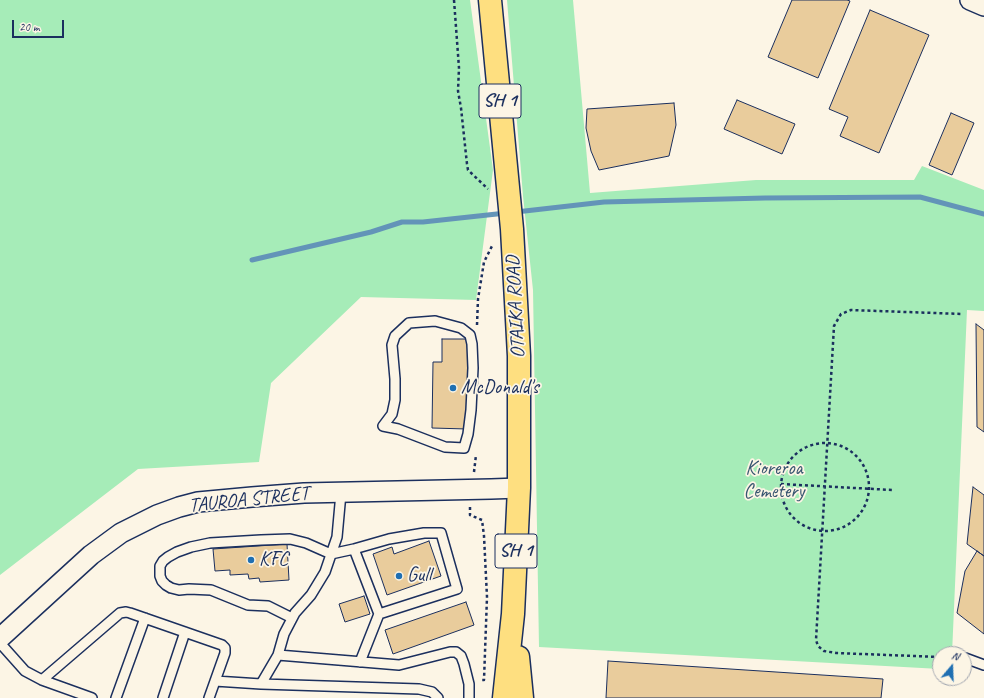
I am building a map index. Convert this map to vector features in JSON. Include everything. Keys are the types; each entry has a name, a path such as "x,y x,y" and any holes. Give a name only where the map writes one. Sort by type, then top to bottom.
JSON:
{"highway":[{"name":"OTAIKA ROAD","path":"490,0 500,198 512,229 519,356 519,488 513,614 504,698"},
{"name":"OTAIKA ROAD","path":"513,614 522,698"}],"street":[{"path":"970,0 984,6"},
{"name":"TAUROA STREET","path":"0,638 91,555 121,533 157,515 179,507 198,502 304,493 519,488"}],"lane":[{"path":"435,321 461,328 470,335 473,368 471,410 468,434 464,448 445,448 398,429 383,426 392,414 395,400 392,345 395,336 409,323 435,321"},
{"path":"261,684 278,655 284,634 292,618 311,595 325,572 337,537 340,493"},
{"path":"292,618 268,606 248,605 211,590 179,590 171,588 162,581 160,576 160,566 168,557 178,552 191,547 210,543 290,539 306,543 331,554 388,539 424,533 441,533 457,589 379,614"},
{"path":"354,549 379,614 360,662"},
{"path":"42,680 120,613 126,612 217,643 225,648 225,653 210,698"},
{"path":"116,698 145,618"},
{"path":"163,698 185,632"},
{"path":"0,643 25,671 42,680 92,698"},
{"path":"278,655 399,665 450,652 456,652 461,656 464,664 469,684 469,698"},
{"path":"972,661 984,665"},
{"path":"215,681 419,689 432,692 438,698"}],"path":[{"path":"454,0 459,68 458,90 468,170 500,198"},
{"path":"477,326 478,299 484,262 494,242"},
{"path":"932,657 836,653 824,651 818,646 816,640 834,326 841,314 851,310 962,314"},
{"path":"828,443 843,447 856,455 865,467 869,482 868,497 862,511 852,522 838,529 823,531 809,528 797,521 788,510 783,498 781,484 784,471 791,459 801,450 814,444 828,443"},
{"path":"476,455 470,515 482,520 484,536 487,597 484,680"},
{"path":"781,484 892,490"}],"green space":[{"path":"0,0 470,0 493,170 476,300 361,297 271,383 259,462 138,469 0,575"},
{"name":"Kioreroa Cemetery","path":"507,0 573,0 590,193 756,180 914,180 922,166 984,190 984,311 967,310 952,646 932,646 932,669 539,647 533,290 523,196"}],"building":[{"path":"792,0 850,1 818,78 768,57"},
{"path":"870,10 929,35 879,153 840,136 848,117 829,109"},
{"path":"737,100 795,124 782,154 724,129"},
{"path":"674,103 676,125 669,156 599,170 591,151 586,128 587,109"},
{"path":"951,113 974,123 952,175 929,165"},
{"path":"976,324 984,330 984,432 977,427"},
{"path":"442,339 468,339 467,429 432,428 433,362 442,362"},
{"path":"973,487 984,495 984,556 967,544"},
{"path":"429,541 441,576 387,595 373,554 392,547 394,554"},
{"path":"287,544 289,580 260,582 259,578 249,579 248,574 230,575 230,570 215,571 213,549"},
{"path":"977,551 984,556 984,634 957,613 965,571"},
{"path":"364,596 370,614 345,622 339,604"},
{"path":"466,602 474,625 393,654 385,630"},
{"path":"608,661 883,679 881,698 606,698"}],"waterway":[{"path":"516,212 604,202 765,198 920,197 984,214"},
{"path":"252,260 371,232 402,222 423,222 506,213"}],"place":[{"name":"McDonald's","path":"453,388"},
{"name":"KFC","path":"251,560"},
{"name":"Gull","path":"399,576"}]}
